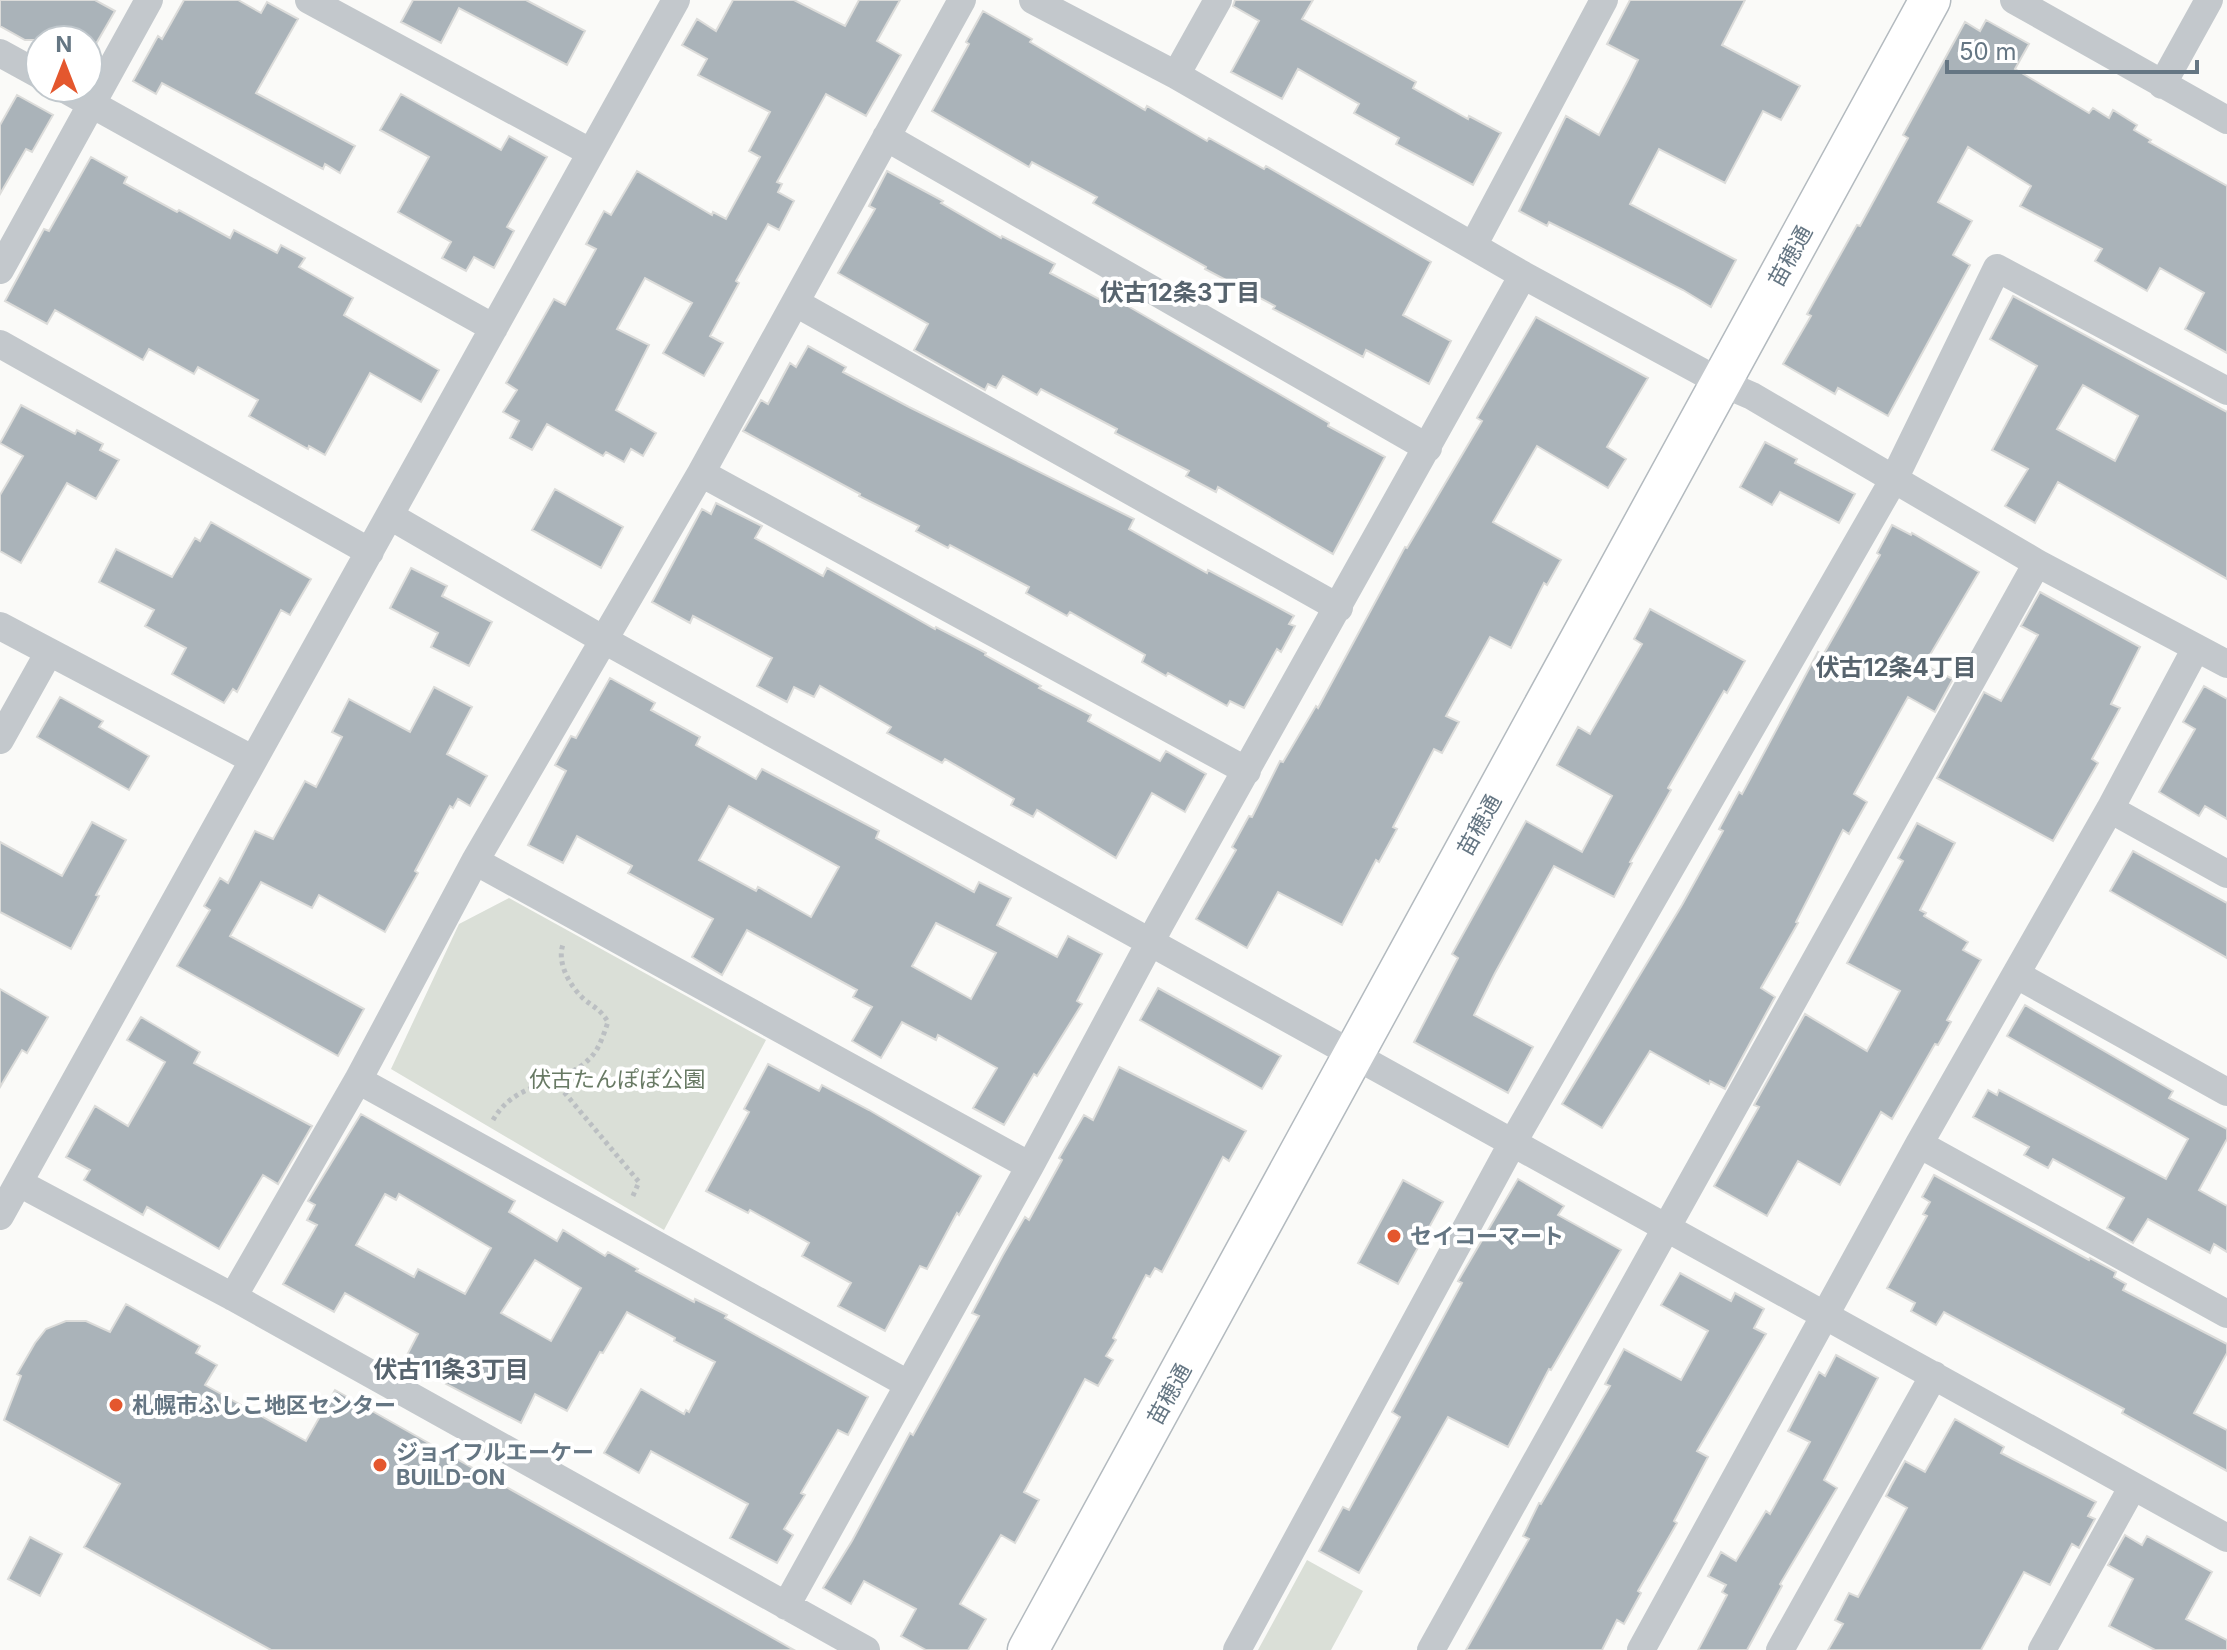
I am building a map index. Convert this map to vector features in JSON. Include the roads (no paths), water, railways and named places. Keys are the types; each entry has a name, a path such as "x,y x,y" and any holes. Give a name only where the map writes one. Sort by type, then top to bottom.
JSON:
{"street":[{"path":"0,270 149,0"},
{"path":"309,0 590,152"},
{"path":"0,1216 676,0"},
{"path":"233,1297 358,1080 475,861 701,473 962,0"},
{"path":"1033,0 1176,75 1523,275 1722,383 1752,396 2037,563 2227,664"},
{"path":"1176,75 1218,0"},
{"path":"1473,246 1604,0"},
{"name":"苗穂通","path":"1028,1650 1930,0"},
{"path":"2014,0 2227,120"},
{"path":"2162,85 2209,0"},
{"path":"0,53 24,66"},
{"path":"93,105 494,328"},
{"path":"886,137 1428,448"},
{"path":"1237,1650 1513,1142 1894,479 1997,268 2227,391"},
{"path":"786,1606 1151,941 1523,275"},
{"path":"796,303 1339,608"},
{"path":"0,344 370,552"},
{"path":"701,473 1247,771"},
{"path":"390,516 604,640 2227,1538"},
{"path":"1431,1650 2037,563"},
{"path":"0,626 252,759"},
{"path":"1641,1650 1919,1144 2110,809 2196,648"},
{"path":"0,740 48,654"},
{"path":"2110,809 2227,874"},
{"path":"475,861 1030,1166"},
{"path":"2017,975 2227,1092"},
{"path":"358,1080 908,1384"},
{"path":"1919,1144 2227,1314"},
{"path":"19,1183 233,1297 866,1650"},
{"path":"1780,1650 1934,1375"},
{"path":"2042,1650 2133,1486"}],"place":[{"name":"セイコーマート","path":"1394,1236"},
{"name":"札幌市ふしこ地区センター","path":"116,1405"},
{"name":"ジョイフルエーケー BUILD-ON","path":"380,1465"}],"district":[{"name":"伏古12条3丁目","path":"1180,292"},
{"name":"伏古12条4丁目","path":"1896,667"},
{"name":"伏古11条3丁目","path":"451,1369"}],"park label":[{"name":"伏古たんぽぽ公園","path":"617,1079"}]}
